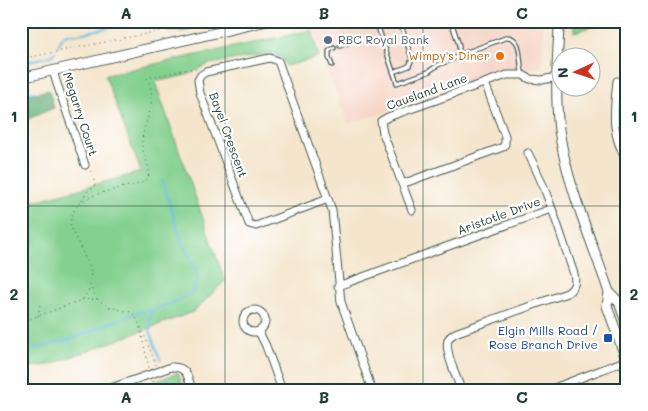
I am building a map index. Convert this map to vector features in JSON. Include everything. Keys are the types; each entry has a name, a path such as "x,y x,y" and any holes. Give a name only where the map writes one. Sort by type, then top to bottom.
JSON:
{"main road":[{"path":"21,78 267,21"},
{"path":"558,48 559,24"},
{"path":"558,98 559,129 566,164 609,292 619,302 627,325"},
{"path":"609,292 607,306 627,361"}],"street":[{"name":"Bayel Crescent","path":"270,58 278,60 328,199 256,226 249,224 198,86 198,80 201,75 206,72 270,58"},
{"name":"Megarry Court","path":"53,70 85,165"},
{"name":"Causland Lane","path":"412,210 381,122 388,117 507,76 523,75 530,79 542,80 550,78"},
{"path":"617,81 613,123 622,153 627,161"},
{"name":"Causland Lane","path":"402,184 503,147 505,136 486,83"},
{"path":"528,153 551,209"},
{"path":"328,199 333,220 338,286 343,309 372,390"},
{"name":"Aristotle Drive","path":"338,286 551,209 575,279 573,288 561,296 455,333 449,338 447,344 448,352 461,390"},
{"path":"259,332 282,390"},
{"path":"549,390 627,361"},
{"path":"109,389 171,367 183,370 192,390"}],"lane":[{"path":"376,21 397,83 428,72 459,55 512,38 519,44 520,64 523,75"},
{"path":"394,72 409,66 412,59 400,21"},
{"path":"451,21 460,46 459,55"},
{"path":"340,46 346,44"},
{"path":"332,65 328,54 334,48"}],"path":[{"path":"21,59 209,21"},
{"path":"81,201 101,193 142,183 148,178 149,171 142,144 152,97 147,78 197,69"},
{"path":"82,300 90,286 91,270 71,228 70,221 74,211 88,191 94,187 93,173 85,165"},
{"path":"90,286 97,299 108,307 130,312 135,316 164,390"},
{"path":"21,322 82,300 97,299"},
{"path":"38,317 40,304"},
{"path":"139,323 158,390"}],"shaded area":[{"path":"309,21 543,21 542,68 516,70 348,124"}],"green space":[{"path":"169,21 202,21 188,31 168,32"},
{"path":"574,21 609,21 574,32"},
{"path":"312,30 319,57 286,66 282,58 272,53 209,64 187,75 155,82 225,281 193,312 49,365 21,368 21,205 141,172 105,75"},
{"path":"49,90 54,108 21,122 21,96"},
{"path":"178,373 184,390 153,390 150,383"}],"waterway":[{"path":"58,46 66,34 78,34 140,21"},
{"path":"155,29 158,21"},
{"path":"21,63 51,56 55,52"},
{"path":"21,94 35,92"},
{"path":"21,348 44,347 76,337 135,313 152,310 177,301 193,292 198,281 197,272 182,242 162,180"},
{"path":"152,310 149,323 150,329 161,361"},
{"path":"167,379 171,390"}],"place":[{"name":"RBC Royal Bank","path":"328,40"},
{"name":"Wimpy's Diner","path":"500,56"},
{"name":"Elgin Mills Road / Rose Branch Drive","path":"608,338"}]}
